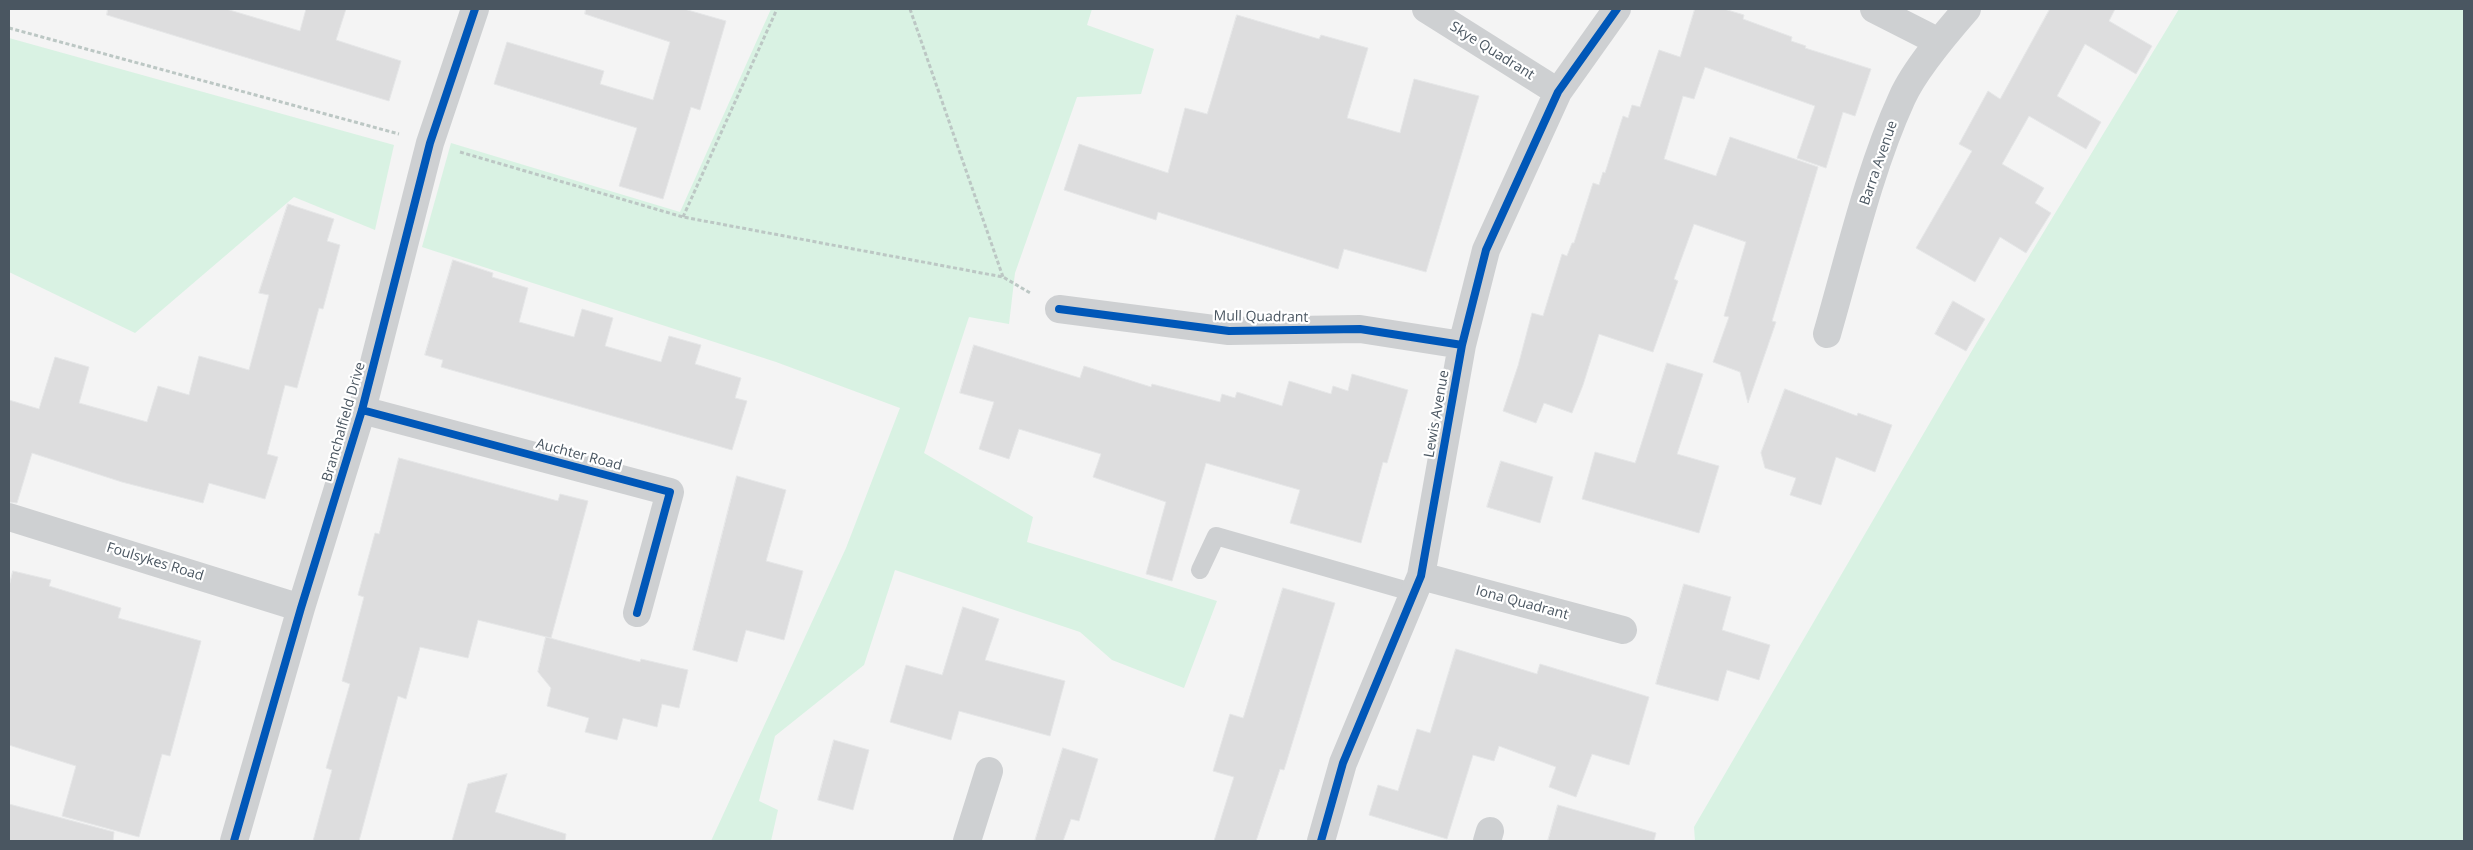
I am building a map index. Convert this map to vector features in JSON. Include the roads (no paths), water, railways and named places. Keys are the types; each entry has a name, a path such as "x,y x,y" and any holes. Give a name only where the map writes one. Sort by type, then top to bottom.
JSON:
{"street":[{"name":"Branchalfield Drive","path":"234,841 301,608 362,410 430,143 475,9"},
{"name":"Skye Quadrant","path":"1426,9 1558,92"},
{"name":"Lewis Avenue","path":"1321,841 1343,763 1418,584 1462,345 1486,250 1558,92 1617,9"},
{"path":"1874,9 1939,42"},
{"name":"Barra Avenue","path":"1826,334 1876,169 1902,97 1939,42 1967,9"},
{"name":"Mull Quadrant","path":"1059,310 1229,332 1360,329 1462,345"},
{"name":"Auchter Road","path":"362,410 670,492 637,613"},
{"name":"Foulsykes Road","path":"9,517 301,608"},
{"name":"Iona Quadrant","path":"1418,584 1623,630"},
{"path":"967,841 989,771"}],"lane":[{"path":"1200,570 1216,536 1418,584"}]}
